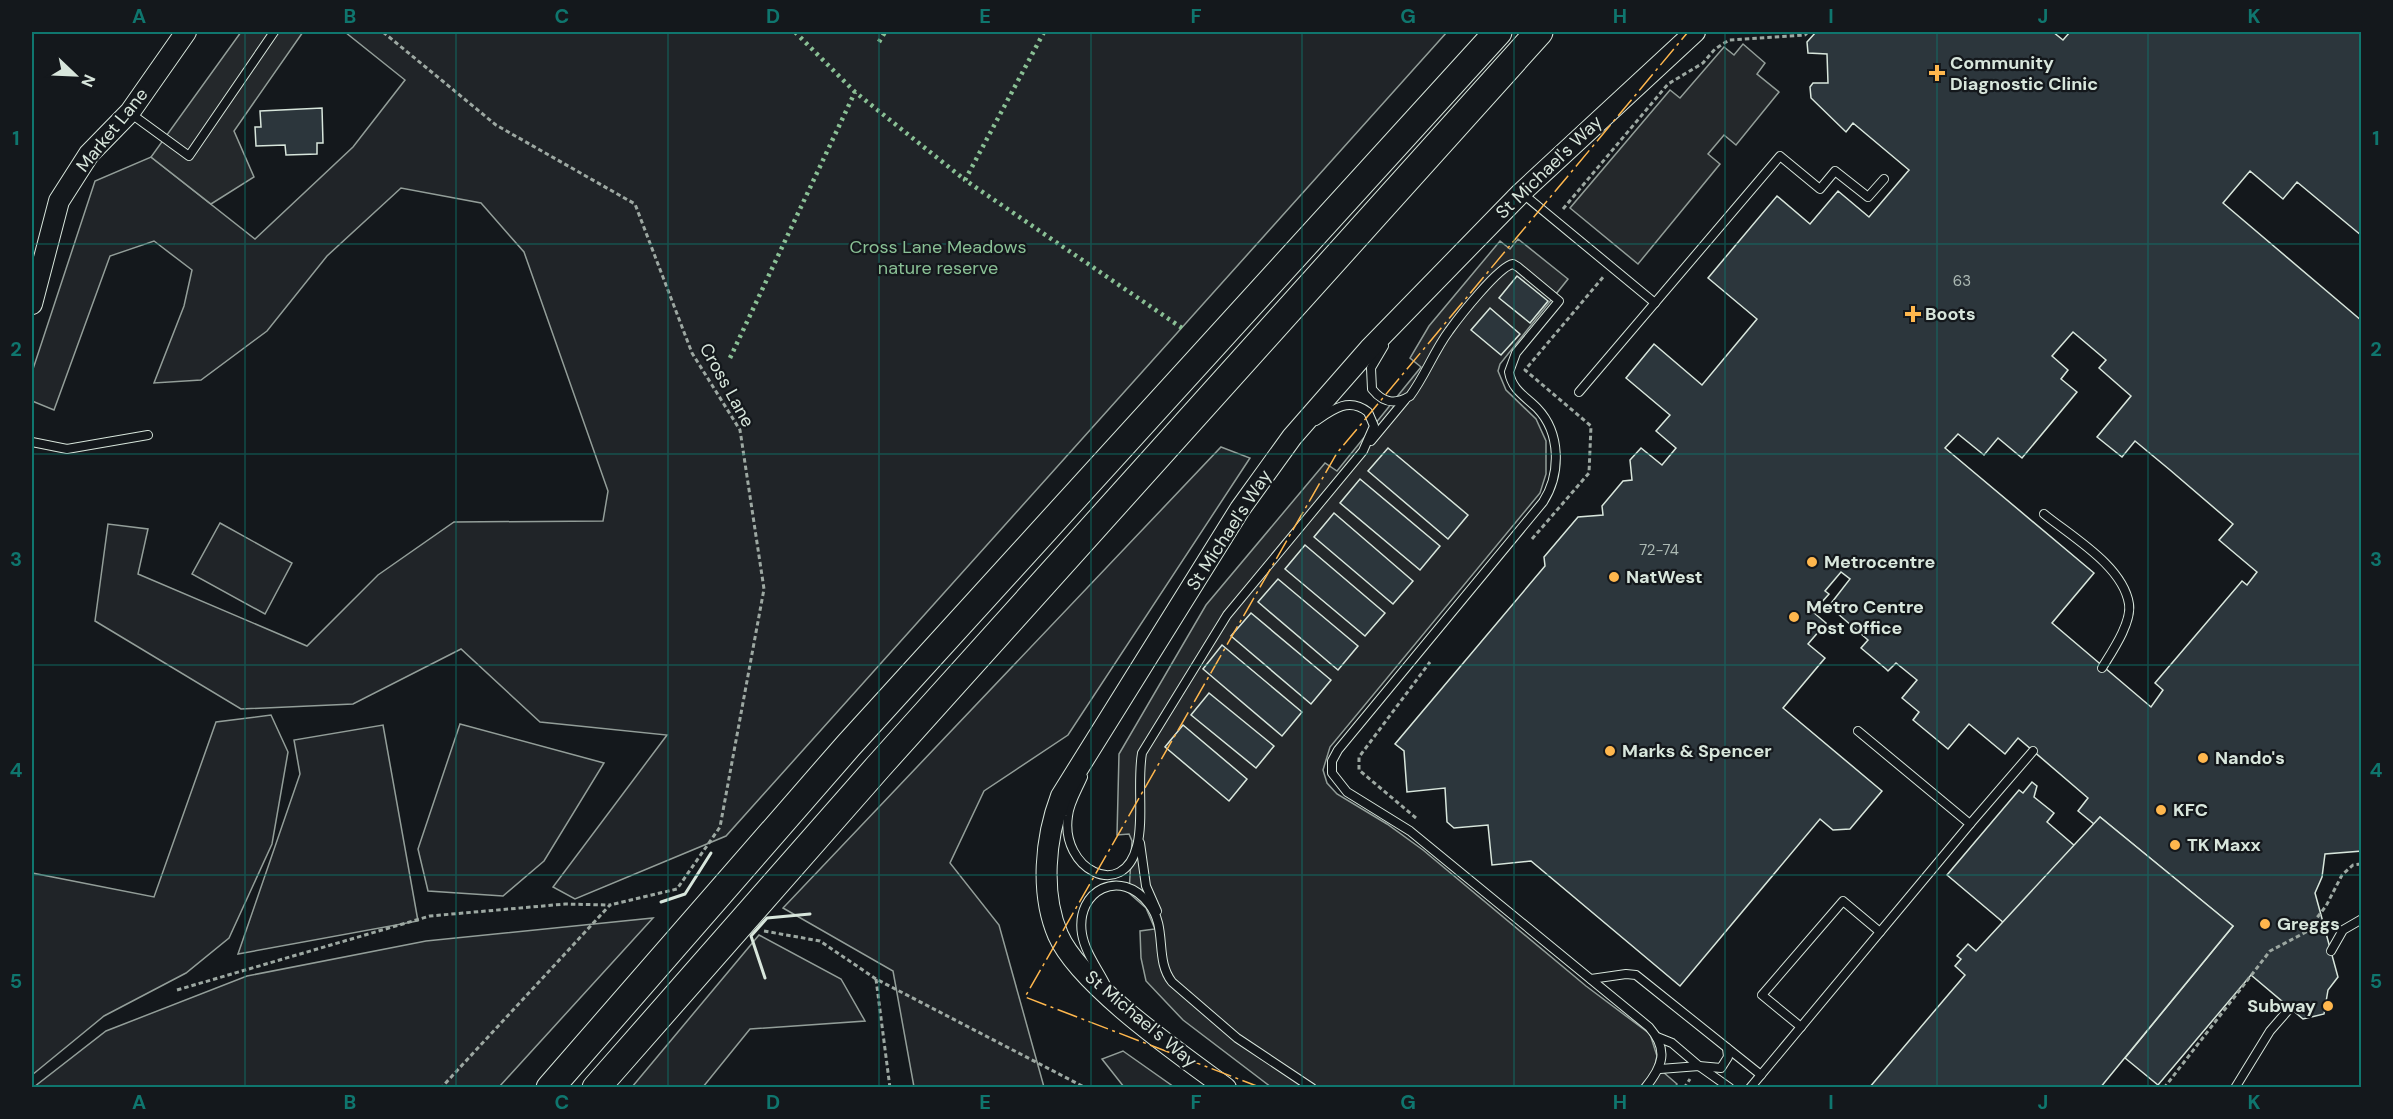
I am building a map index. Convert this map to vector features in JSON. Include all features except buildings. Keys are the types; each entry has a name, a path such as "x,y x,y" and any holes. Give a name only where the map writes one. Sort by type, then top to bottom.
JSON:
{"highway":[{"path":"1446,86 1483,32"},
{"path":"550,1088 848,746 1446,86 1498,32"},
{"path":"596,1088 878,767 1536,35"}],"street":[{"name":"Market Lane","path":"32,304 59,201 89,154 130,112 186,32"},
{"name":"St Michael's Way","path":"1226,1088 1172,1049 1088,977 1059,936 1048,896 1048,855 1054,814 1070,780 1240,509 1292,437 1369,349 1521,193 1695,32"}],"lane":[{"path":"130,112 189,156 274,32"},
{"path":"1579,392 1780,156 1820,189 1835,171 1869,197 1884,179"},
{"path":"1521,193 1655,303"},
{"path":"1312,1088 1237,1038 1164,973 1161,961 1161,920 1146,886 1139,835 1138,774 1142,753 1227,615 1417,387 1448,332 1506,265 1513,264 1558,301 1516,353 1509,366 1513,384 1542,413 1553,433 1556,458 1549,493 1338,750 1332,760 1332,773 1347,792 1410,831 1591,979 1657,1037 1672,1042 1730,1088"},
{"path":"1406,399 1393,403 1385,401 1372,389 1369,380 1376,356 1420,297"},
{"path":"1292,437 1341,405 1353,405 1368,412 1374,426 1363,451"},
{"path":"32,442 67,449 148,435"},
{"path":"2044,514 2114,570 2130,605 2120,639 2102,668"},
{"path":"1103,730 1068,814 1070,846 1076,857 1090,871 1100,875 1112,874 1128,864 1137,846 1139,835"},
{"path":"1858,731 1970,824"},
{"path":"1750,1088 2033,751"},
{"path":"1113,999 1085,945 1082,933 1085,909 1095,891 1113,885 1131,889 1149,904 1161,934"},
{"path":"1801,1027 1762,995 1843,901 1880,932"},
{"path":"2331,951 2343,930 2361,919"},
{"path":"1591,979 1626,974 1636,975 1761,1075"},
{"path":"2235,1088 2270,1031 2290,1008"},
{"path":"1645,1088 1660,1069 1661,1051 1657,1037"},
{"path":"1660,1069 1700,1066 1721,1068 1728,1057 1727,1047"}],"path":[{"name":"Cross Lane","path":"383,32 496,125 635,204 692,353 740,430 764,589 720,828 677,889 610,905"},
{"path":"1571,217 1562,210 1668,84 1703,63 1715,49 1729,40 1805,35 1808,32"},
{"path":"1527,544 1589,473 1591,426 1525,370 1596,283 1613,268"},
{"path":"1423,824 1359,770 1359,757 1437,653"},
{"path":"2164,1088 2270,951 2306,932 2326,906 2342,875 2353,865 2361,864"},
{"path":"177,990 430,916 565,904 610,905"},
{"path":"441,1088 610,905"},
{"path":"762,931 820,942 876,979 1086,1088"},
{"path":"876,979 890,1088"}],"green space":[{"name":"Cross Lane Meadows nature reserve","path":"345,32 1447,32 726,836 575,899 553,887 667,735 540,722 461,649 353,704 241,709 95,621 108,524 148,529 138,574 307,646 378,575 454,522 603,521 608,491 524,252 481,203 401,188 327,256 267,331 201,380 154,383 184,306 192,270 154,241 110,256 54,410 32,401 32,372 95,181 151,157 255,239 353,147 405,80"},
{"path":"1221,447 1250,458 1068,735 984,791 950,863 999,925 1044,1087 914,1087 893,971 783,908"},
{"path":"220,523 292,563 265,614 192,574"},
{"path":"271,715 288,752 272,844 229,938 186,973 104,1016 32,1075 32,873 154,897 216,722"},
{"path":"460,724 604,763 544,861 503,896 428,891 418,849"},
{"path":"383,725 418,921 238,954 300,774 294,740"},
{"path":"653,918 499,1087 34,1087 106,1031 247,976 426,941"},
{"path":"759,935 841,979 865,1021 750,1029 703,1087 632,1087"},
{"path":"1123,1051 1174,1087 1124,1087 1102,1059"}],"shaded area":[{"path":"241,32 303,32 234,131 254,177 211,204 151,157"},
{"path":"1743,44 1765,63 1757,74 1779,92 1736,145 1724,135 1708,154 1720,164 1638,264 1570,208 1670,90 1680,98 1724,47 1734,55"},
{"path":"1518,239 1568,279 1500,364 1498,371 1506,390 1536,419 1546,441 1546,474 1540,493 1330,747 1323,770 1327,783 1337,794 1387,824 1423,850 1586,986 1650,1034 1657,1056 1655,1065 1677,1084 1674,1088 1271,1087 1183,1020 1146,981 1141,958 1140,931 1155,929 1146,908 1129,893 1132,841 1129,834 1117,835 1119,754 1206,605 1325,463 1337,471 1421,367 1410,358 1429,326 1500,241 1510,249"}],"hedge":[{"path":"795,32 855,92 965,180"},
{"path":"879,42 885,32"},
{"path":"1044,32 965,180 1182,328"},
{"path":"730,358 855,92"}],"wall":[{"path":"661,902 685,894 711,853"},
{"path":"765,978 751,936 767,918 810,914"}],"power":[{"path":"1262,1088 1025,997 1337,453 1688,32"}],"place":[{"name":"Community Diagnostic Clinic","path":"1937,73"},
{"name":"Boots","path":"1913,314"},
{"name":"Metrocentre","path":"1812,562"},
{"name":"NatWest","path":"1614,577"},
{"name":"Metro Centre Post Office","path":"1794,617"},
{"name":"Marks & Spencer","path":"1610,751"},
{"name":"Nando's","path":"2203,758"},
{"name":"KFC","path":"2161,810"},
{"name":"TK Maxx","path":"2175,845"},
{"name":"Greggs","path":"2265,924"},
{"name":"Subway","path":"2328,1006"}]}
